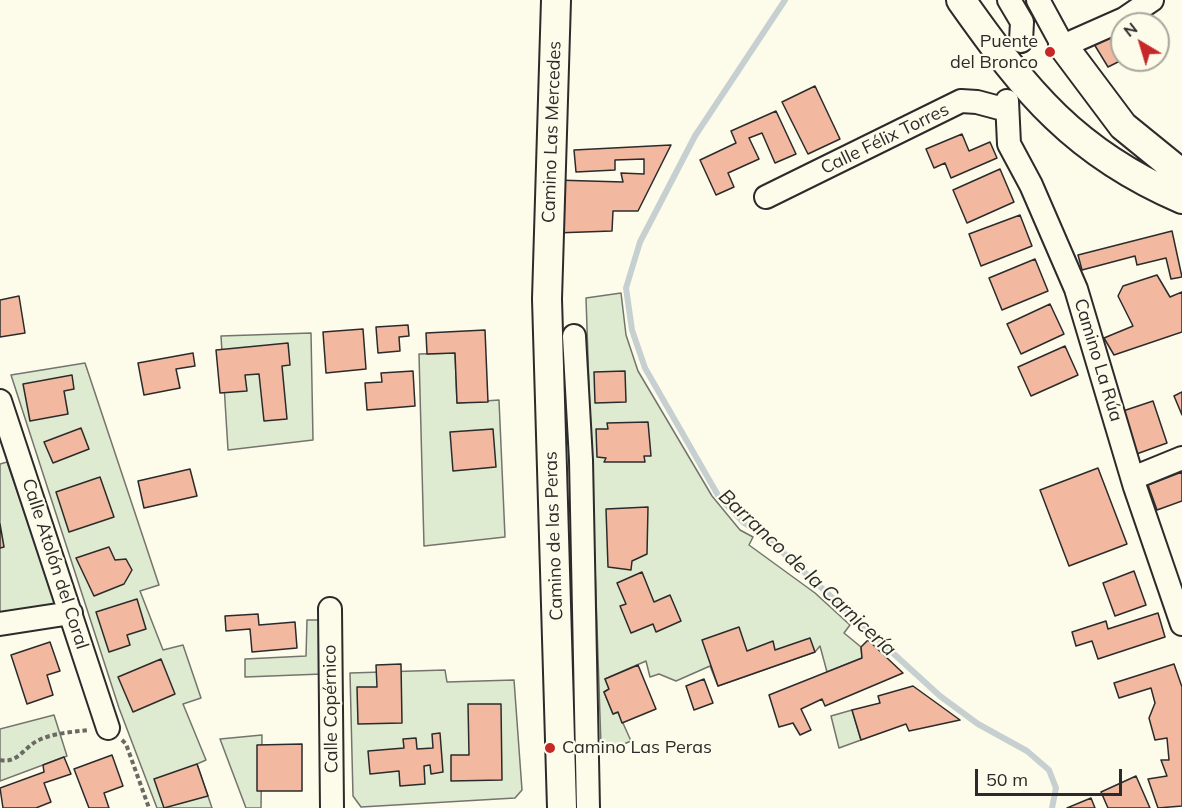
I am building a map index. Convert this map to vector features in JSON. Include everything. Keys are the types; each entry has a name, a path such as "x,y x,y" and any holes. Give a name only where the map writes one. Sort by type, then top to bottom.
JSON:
{"main road":[{"name":"Camino Las Mercedes","path":"548,264 556,0"},
{"path":"961,0 1010,69 1053,117 1098,154 1157,189 1182,199"},
{"path":"1064,46 1123,126 1182,174"},
{"name":"Camino de las Peras","path":"548,264 562,808"}],"street":[{"path":"1009,0 1022,22 1021,41"},
{"path":"1038,0 1064,46 1124,19 1152,0"},
{"name":"Calle Félix Torres","path":"766,197 961,101 1007,106"},
{"name":"Camino La Rúa","path":"1007,106 1009,144 1030,185 1076,289 1133,478 1182,624"},
{"path":"574,336 581,460 588,808"},
{"name":"Calle Atolón del Coral","path":"0,401 108,728"},
{"path":"1133,478 1182,458"},
{"name":"Calle Copérnico","path":"330,609 332,808"},
{"path":"0,624 71,613"}],"path":[{"path":"0,760 6,762 21,756 36,741 61,734 108,728 126,744 150,808"}],"green space":[{"path":"621,293 626,335 638,371 712,496 740,530 753,537 749,545 815,593 850,625 844,633 861,647 862,658 827,672 820,646 815,652 718,686 710,666 676,681 659,674 650,677 646,661 605,679 609,689 604,692 613,714 618,712 631,741 605,752 601,746 586,298"},
{"path":"311,333 313,440 228,450 221,336"},
{"path":"455,353 457,403 499,400 505,537 424,546 419,354"},
{"path":"85,363 159,585 140,591 163,650 183,645 201,698 183,704 206,760 197,764 212,808 157,808 119,708 11,375"},
{"path":"7,462 57,606 0,616 0,464"},
{"path":"307,620 320,620 322,674 245,677 245,659 306,656"},
{"path":"445,670 447,682 514,680 522,790 515,798 361,807 353,796 350,673"},
{"path":"852,710 861,740 839,748 831,716"},
{"path":"54,715 67,756 0,781 0,729"},
{"path":"262,735 261,808 246,808 220,739"}],"building":[{"path":"1110,36 1110,66 1108,67 1094,44"},
{"path":"815,86 840,139 808,154 782,102"},
{"path":"776,111 796,154 775,163 762,133 749,138 759,159 728,173 734,187 716,195 700,160 736,143 731,131"},
{"path":"962,134 969,151 990,142 997,158 951,178 945,163 934,168 926,149"},
{"path":"671,145 638,211 613,211 612,231 555,233 555,180 623,182 621,173 644,174 644,159 615,160 615,170 576,172 574,150"},
{"path":"1000,169 1014,202 967,223 953,190"},
{"path":"1020,215 1032,246 981,266 969,234"},
{"path":"1172,231 1182,277 1171,279 1166,258 1137,265 1135,256 1082,270 1078,255"},
{"path":"1035,259 1048,291 1002,310 989,278"},
{"path":"1157,275 1170,297 1182,292 1182,332 1114,355 1104,338 1133,326 1118,296 1123,286"},
{"path":"19,296 25,333 0,337 0,300"},
{"path":"1050,304 1064,334 1021,354 1007,324"},
{"path":"408,325 409,336 399,337 400,351 378,353 376,327"},
{"path":"363,329 366,369 326,373 323,332"},
{"path":"485,330 488,402 457,403 455,353 427,354 426,333"},
{"path":"288,343 290,365 282,366 287,419 264,421 259,374 245,375 247,391 220,393 216,350"},
{"path":"1065,346 1078,375 1031,396 1018,367"},
{"path":"193,353 195,366 176,369 180,388 144,395 138,363"},
{"path":"413,371 415,406 367,410 365,383 382,382 381,373"},
{"path":"625,371 626,402 595,403 594,372"},
{"path":"72,375 74,389 64,391 68,414 30,421 23,384"},
{"path":"1182,392 1182,415 1174,396"},
{"path":"1153,401 1167,443 1131,456 1117,413"},
{"path":"648,422 651,456 644,456 645,462 604,462 606,458 597,457 596,429 608,429 607,423"},
{"path":"81,428 89,449 53,463 44,442"},
{"path":"493,429 496,467 453,471 450,432"},
{"path":"1098,468 1127,544 1069,566 1040,490"},
{"path":"190,469 197,496 144,508 138,481"},
{"path":"1182,472 1182,501 1157,510 1148,485"},
{"path":"100,477 114,517 69,532 56,492"},
{"path":"648,507 647,554 632,561 631,570 608,567 606,509"},
{"path":"0,524 4,547 0,548"},
{"path":"109,547 115,560 126,559 132,570 124,584 94,596 76,558"},
{"path":"1134,571 1146,605 1115,616 1103,583"},
{"path":"642,572 654,602 670,595 681,621 656,632 653,624 631,633 620,606 626,604 617,583"},
{"path":"137,599 146,629 127,635 130,645 109,652 96,612"},
{"path":"1158,613 1165,637 1098,659 1092,641 1076,646 1072,632 1106,621 1108,629"},
{"path":"258,614 259,625 295,622 297,648 252,652 250,629 226,631 225,616"},
{"path":"739,627 747,651 773,641 775,650 810,638 815,652 718,686 702,640"},
{"path":"868,640 903,673 825,706 822,699 801,709 811,730 800,735 793,723 779,727 769,695 862,658 861,647"},
{"path":"50,642 60,671 47,675 53,695 27,704 11,655"},
{"path":"161,659 175,694 133,712 118,677"},
{"path":"401,664 402,723 358,724 357,687 377,687 376,665"},
{"path":"1174,664 1182,687 1182,806 1158,808 1148,779 1167,776 1161,760 1169,760 1167,738 1155,740 1149,718 1155,703 1151,688 1119,698 1114,683"},
{"path":"638,665 656,709 622,723 618,712 613,714 604,692 609,689 605,679"},
{"path":"704,679 713,703 694,710 686,686"},
{"path":"913,686 960,720 909,731 906,724 861,740 852,710 880,703 878,696"},
{"path":"468,704 501,704 502,780 451,781 451,755 469,755"},
{"path":"440,733 443,772 431,774 430,765 424,766 425,784 400,786 399,771 370,774 368,751 404,748 403,739 416,738 417,749 433,748 432,734"},
{"path":"302,744 302,791 257,791 257,745"},
{"path":"112,755 123,786 104,793 109,808 89,808 74,769"},
{"path":"64,757 71,774 44,783 51,802 36,808 3,808 0,788 44,772 43,765"},
{"path":"197,764 208,796 164,808 154,779"},
{"path":"1136,776 1150,808 1108,808 1101,792"},
{"path":"1091,798 1095,808 1067,808"}],"waterway":[{"name":"Barranco de la Carnicería","path":"785,0 695,136 640,242 626,288 632,330 645,368 719,497 743,522 768,539 940,696 978,724 1027,751 1049,770 1056,788 1052,808"}],"place":[{"name":"Puente del Bronco","path":"1050,52"},
{"name":"Camino Las Peras","path":"550,748"}]}
